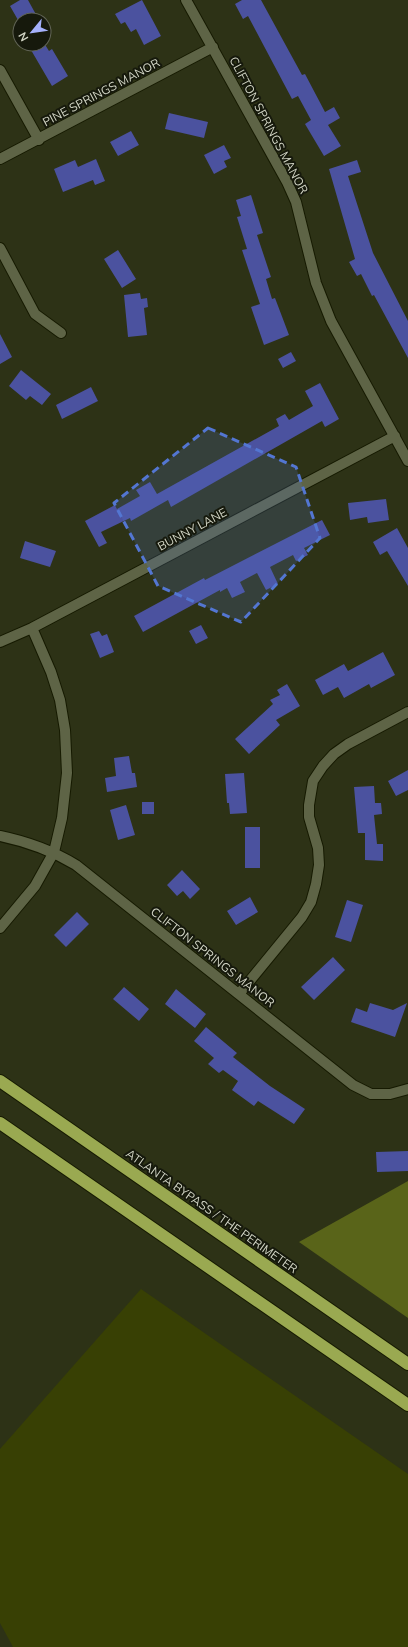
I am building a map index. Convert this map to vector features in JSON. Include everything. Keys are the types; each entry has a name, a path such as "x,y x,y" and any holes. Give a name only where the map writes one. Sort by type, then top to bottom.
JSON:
{"highway":[{"name":"ATLANTA BYPASS / THE PERIMETER","path":"0,1081 408,1364"},
{"path":"0,1124 408,1405"}],"street":[{"name":"CLIFTON SPRINGS MANOR","path":"186,0 287,182 296,202 316,283 331,321 408,460"},
{"name":"PINE SPRINGS MANOR","path":"0,159 39,140 213,47"},
{"path":"0,70 39,140"},
{"path":"0,248 35,314 61,333"},
{"name":"BUNNY LANE","path":"0,642 32,628 395,436"},
{"path":"0,928 35,886 54,852 62,818 67,773 65,730 60,700 51,672 32,628"},
{"path":"239,994 302,917 311,902 319,865 318,848 309,817 309,805 313,781 323,766 334,754 348,744 408,712"},
{"name":"CLIFTON SPRINGS MANOR","path":"0,836 23,840 54,852 76,865 353,1085 371,1094 390,1094 408,1090"}],"highlighted area":[{"path":"208,428 296,467 320,538 241,622 158,586 114,503"}],"green space":[{"path":"408,1181 408,1318 299,1242"},
{"path":"141,1289 408,1474 408,1647 13,1647 0,1623 0,1449"}],"building":[{"path":"20,0 28,0 35,12 13,12 10,6"},
{"path":"142,0 161,36 144,45 136,29 131,32 125,22 121,24 115,14"},
{"path":"242,0 261,0 302,75 305,74 325,112 334,107 340,118 328,125 341,146 324,156 305,124 311,120 298,96 292,99 248,16 243,19 235,4"},
{"path":"52,49 68,76 52,86 32,52 52,52"},
{"path":"169,113 208,122 204,138 165,129"},
{"path":"131,131 139,145 118,156 110,142"},
{"path":"224,145 231,158 224,161 227,167 214,174 204,155"},
{"path":"96,159 105,181 95,185 93,180 63,192 54,169 75,160 78,167"},
{"path":"357,160 361,172 348,176 373,253 408,321 408,358 374,295 372,296 361,274 357,276 349,262 355,259 329,169"},
{"path":"251,195 263,233 257,235 271,277 266,279 272,299 275,298 289,335 264,345 251,307 260,304 242,250 247,249 237,217 241,216 236,200"},
{"path":"118,250 136,279 122,288 104,259"},
{"path":"140,293 141,299 147,298 148,307 144,308 147,335 128,337 124,295"},
{"path":"0,334 12,357 0,364"},
{"path":"291,352 296,361 283,368 278,359"},
{"path":"21,370 51,394 42,405 30,396 26,400 9,386"},
{"path":"320,383 339,419 325,427 322,421 171,507 168,500 131,521 130,518 101,532 107,543 99,547 85,521 115,505 117,509 140,496 136,490 150,482 157,494 279,426 276,419 285,414 289,420 313,406 305,391"},
{"path":"91,387 98,401 62,419 56,405"},
{"path":"386,499 389,520 368,523 367,517 350,520 348,503"},
{"path":"322,520 330,535 304,548 308,555 296,561 293,555 270,567 278,584 266,590 257,573 240,582 245,592 232,598 227,588 220,592 220,590 143,632 134,616 204,578 205,580"},
{"path":"397,528 408,548 408,586 387,551 380,555 373,542"},
{"path":"25,541 56,551 50,567 20,558"},
{"path":"201,625 208,638 196,644 189,631"},
{"path":"99,631 102,636 107,634 114,652 100,658 90,634"},
{"path":"383,652 395,675 371,688 369,684 344,698 338,687 323,695 315,680 344,664 348,671"},
{"path":"287,684 300,706 276,720 280,725 249,754 235,739 273,704 270,700 280,695 277,690"},
{"path":"129,756 132,773 135,773 137,787 107,792 105,778 116,776 114,758"},
{"path":"408,770 408,790 396,796 388,781"},
{"path":"244,773 247,813 230,814 229,803 227,803 225,774"},
{"path":"374,786 375,803 381,803 382,814 374,815 377,844 383,844 383,861 365,860 365,833 358,833 354,787"},
{"path":"142,802 154,802 154,814 142,814"},
{"path":"126,805 135,835 118,840 110,810"},
{"path":"245,827 260,827 260,868 245,868"},
{"path":"182,870 200,889 190,899 183,891 177,896 167,885"},
{"path":"250,897 258,912 236,925 227,911"},
{"path":"347,900 363,905 351,942 335,937"},
{"path":"77,912 89,924 66,947 54,935"},
{"path":"333,957 345,970 314,1000 301,987"},
{"path":"124,987 149,1009 139,1021 113,999"},
{"path":"176,989 206,1014 195,1028 165,1004"},
{"path":"370,1003 393,1010 407,1003 395,1037 351,1022 356,1008 367,1012"},
{"path":"206,1027 237,1053 233,1057 270,1086 305,1109 294,1124 258,1101 254,1106 232,1090 238,1081 223,1070 219,1073 208,1064 214,1058 194,1041"},
{"path":"408,1151 408,1171 377,1172 376,1152"}]}
